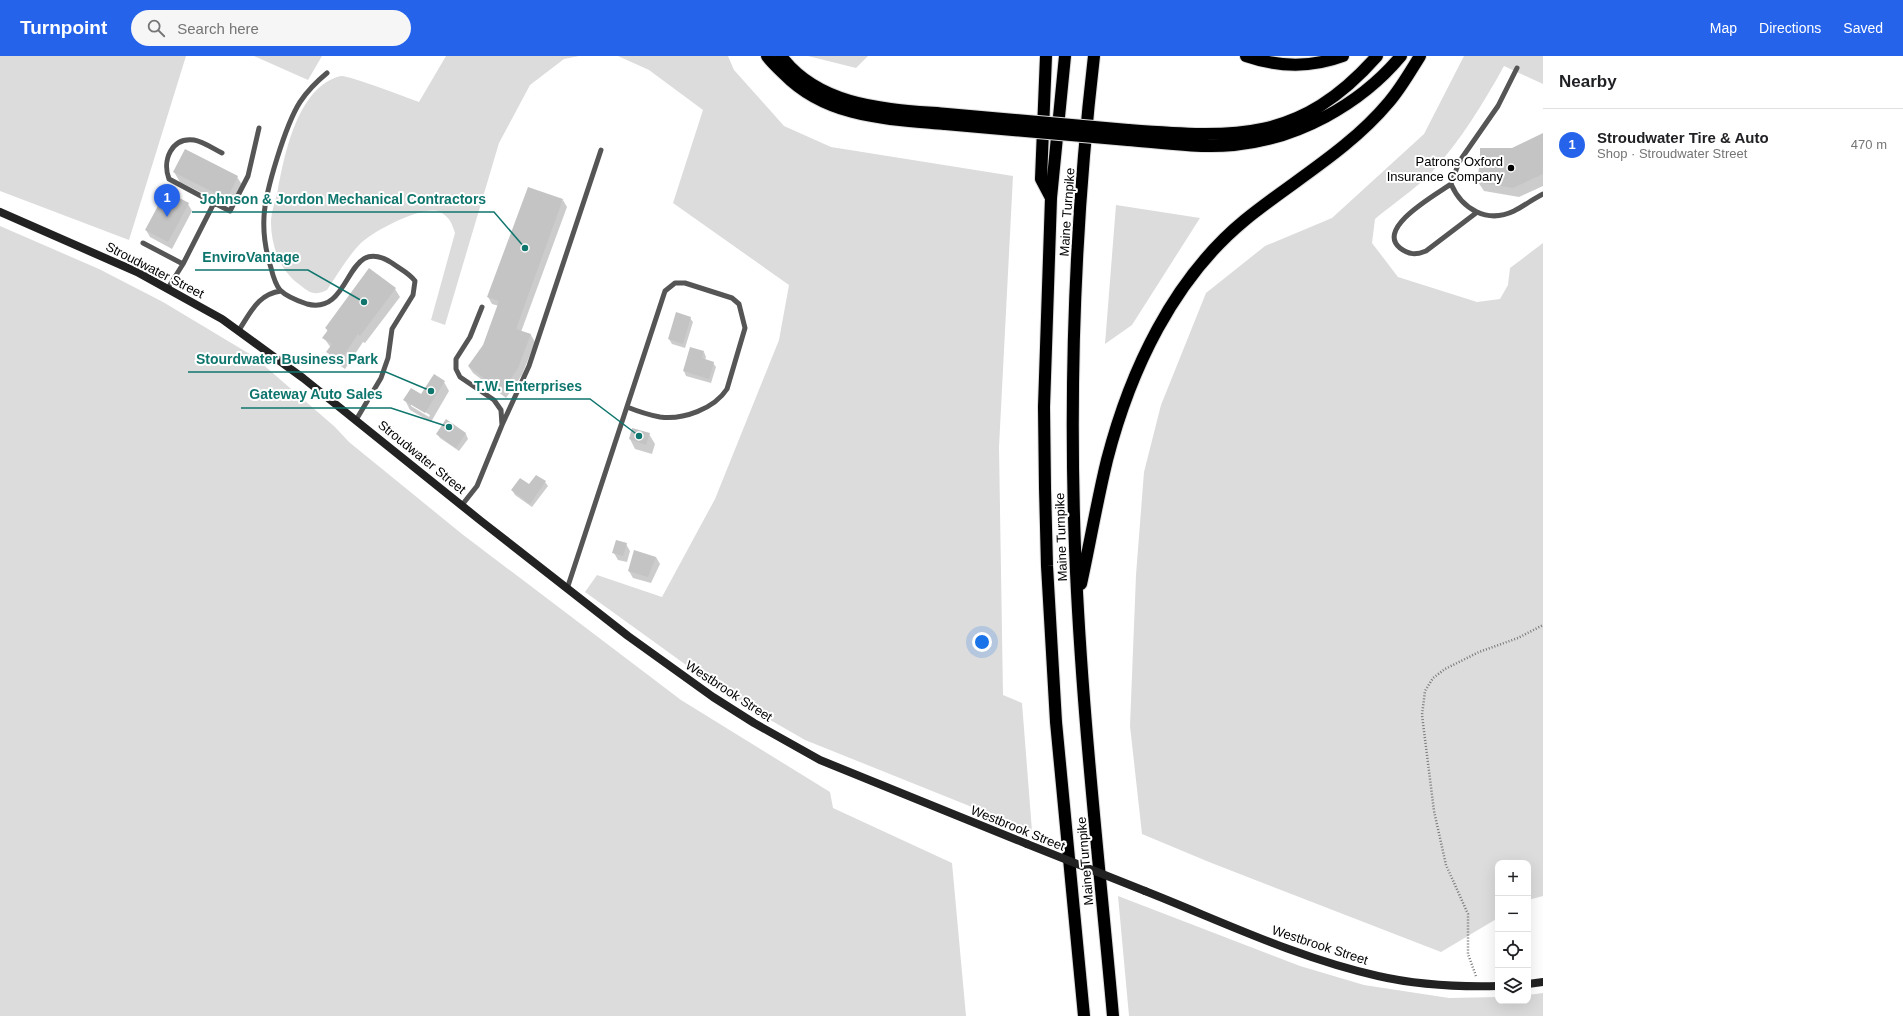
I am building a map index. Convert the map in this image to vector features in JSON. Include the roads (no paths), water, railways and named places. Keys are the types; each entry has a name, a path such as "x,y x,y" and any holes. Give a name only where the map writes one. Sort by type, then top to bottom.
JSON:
{"highway":[{"path":"767,56 791,82 817,99 846,111 876,118 946,119 1128,135 1221,135 1252,132 1282,124 1311,112 1337,95 1360,75 1377,56"},
{"path":"781,56 794,70 813,84 849,101 879,108 946,119"},
{"path":"1046,56 1041,179 1051,198"},
{"name":"Maine Turnpike","path":"1065,56 1051,198 1044,407 1047,566 1056,722 1084,1016"},
{"name":"Maine Turnpike","path":"1094,56 1084,159 1074,316 1072,394 1075,547 1085,705 1113,1016"},
{"path":"1246,56 1263,62 1294,66 1325,63 1343,56"},
{"path":"1128,135 1185,146 1248,144 1278,136 1321,119 1348,103 1373,85 1401,56"},
{"path":"1078,599 1107,459 1137,371 1165,315 1192,276 1222,241 1245,220 1345,145 1368,124 1389,102 1420,56"}],"main road":[{"name":"Stroudwater Street","path":"0,212 93,252 168,288 239,330 356,420 628,636"},
{"name":"Westbrook Street","path":"628,636 713,697 820,760 1027,844 1294,951 1344,968 1379,976 1417,982 1495,986"},
{"path":"1531,984 1543,982"}],"lane":[{"path":"1476,213 1426,251 1416,254 1406,253 1397,246 1394,234 1397,226 1404,218 1451,184 1459,162 1498,106 1517,68"},
{"path":"327,73 313,84 300,103 284,136 266,198 264,239 275,283 281,291 292,298 307,304 319,305 329,302 335,298 358,263 365,257 374,255 380,256 410,275 416,281 413,295 392,329 388,358 381,378 356,420"},
{"path":"222,153 194,140 184,141 175,146 165,162 169,179 230,211 248,176 259,128"},
{"path":"462,505 476,486 529,366 601,150"},
{"path":"1451,184 1456,195 1466,205 1476,213 1489,215 1504,214 1543,194"},
{"path":"168,288 183,264 214,203"},
{"path":"143,243 183,264"},
{"path":"567,589 665,291 668,287 675,283 685,283 732,298 739,304 745,328 727,389 719,398 703,408 687,414 672,416 661,417 627,407"},
{"path":"239,330 262,297 270,293 281,291"},
{"path":"482,307 470,337 456,359 456,370 460,377 494,400 501,410 502,425"}],"place":[{"name":"Patrons Oxford Insurance Company","path":"1511,168"},
{"name":"Stroudwater Tire & Auto","path":"167,217"},
{"name":"Johnson & Jordon Mechanical Contractors","path":"525,248"},
{"name":"EnviroVantage","path":"364,302"},
{"name":"Stourdwater Business Park","path":"431,391"},
{"name":"Gateway Auto Sales","path":"449,427"},
{"name":"T.W. Enterprises","path":"639,436"}]}
